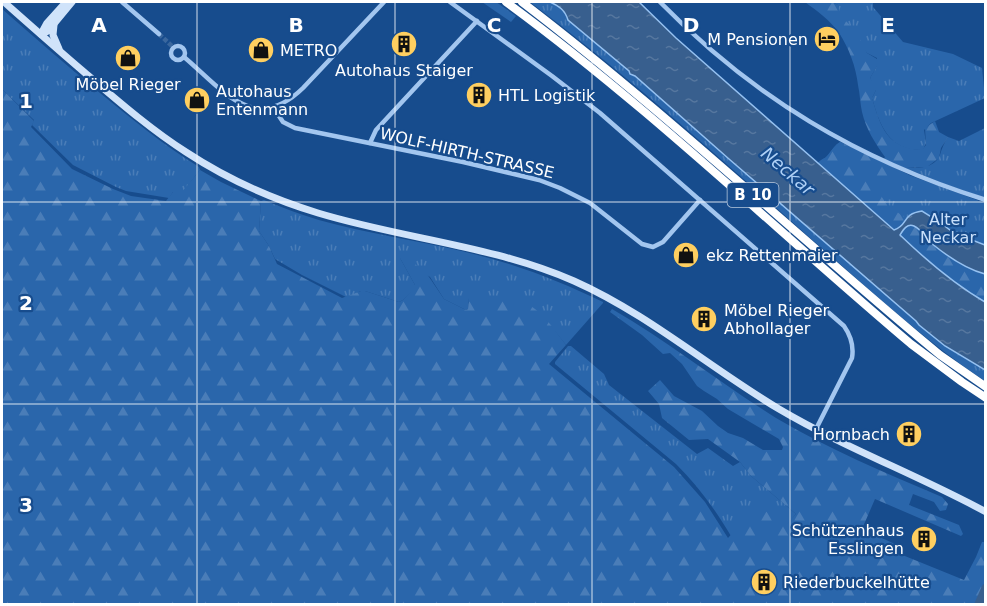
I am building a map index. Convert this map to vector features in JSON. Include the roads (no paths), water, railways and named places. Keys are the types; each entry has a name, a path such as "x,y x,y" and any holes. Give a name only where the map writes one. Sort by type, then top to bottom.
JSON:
{"highway":[{"name":"B 10","path":"506,2 619,91 911,344 986,398"},
{"name":"B 10","path":"522,2 649,104 940,355 986,387"}],"main road":[{"path":"4,2 147,125 187,153 231,178 274,198 317,213 483,251 558,275 594,291 637,315 752,392 816,429 986,512"},
{"path":"60,51 53,35 52,21 66,2"},
{"path":"41,34 42,30 72,2"},
{"path":"27,22 38,24 52,21"}],"street":[{"path":"122,2 159,34"},
{"path":"184,57 239,102 260,109 273,107 294,97 384,2"},
{"path":"450,2 587,103 842,323 852,343 852,358 816,429"},
{"path":"660,2 723,60 793,112 887,163 932,182 986,200"},
{"path":"370,143 376,130 477,21"},
{"name":"WOLF-HIRTH-STRASSE","path":"273,107 281,121 291,127 546,182 590,203 639,242 649,246 663,242 700,200"}],"water":[{"name":"Neckar","path":"550,2 639,2 676,38 894,230 915,212 922,211 954,233 985,245 985,274 970,269 950,257 912,225 907,226 900,235 941,271 985,302 985,370 945,346 919,325 568,20 561,9"}],"waterway":[{"path":"979,604 986,588"}],"tunnel":[{"path":"159,34 174,48"}],"place":[{"name":"M Pensionen","path":"827,39"},
{"name":"Autohaus Staiger","path":"404,44"},
{"name":"METRO","path":"261,50"},
{"name":"Möbel Rieger","path":"128,58"},
{"name":"HTL Logistik","path":"479,95"},
{"name":"Autohaus Entenmann","path":"197,100"},
{"name":"ekz Rettenmaier","path":"686,255"},
{"name":"Möbel Rieger Abhollager","path":"704,319"},
{"name":"Hornbach","path":"909,434"},
{"name":"Schützenhaus Esslingen","path":"924,539"},
{"name":"Riederbuckelhütte","path":"764,582"}],"park label":[{"name":"Alter Neckar","path":"948,228"}]}
